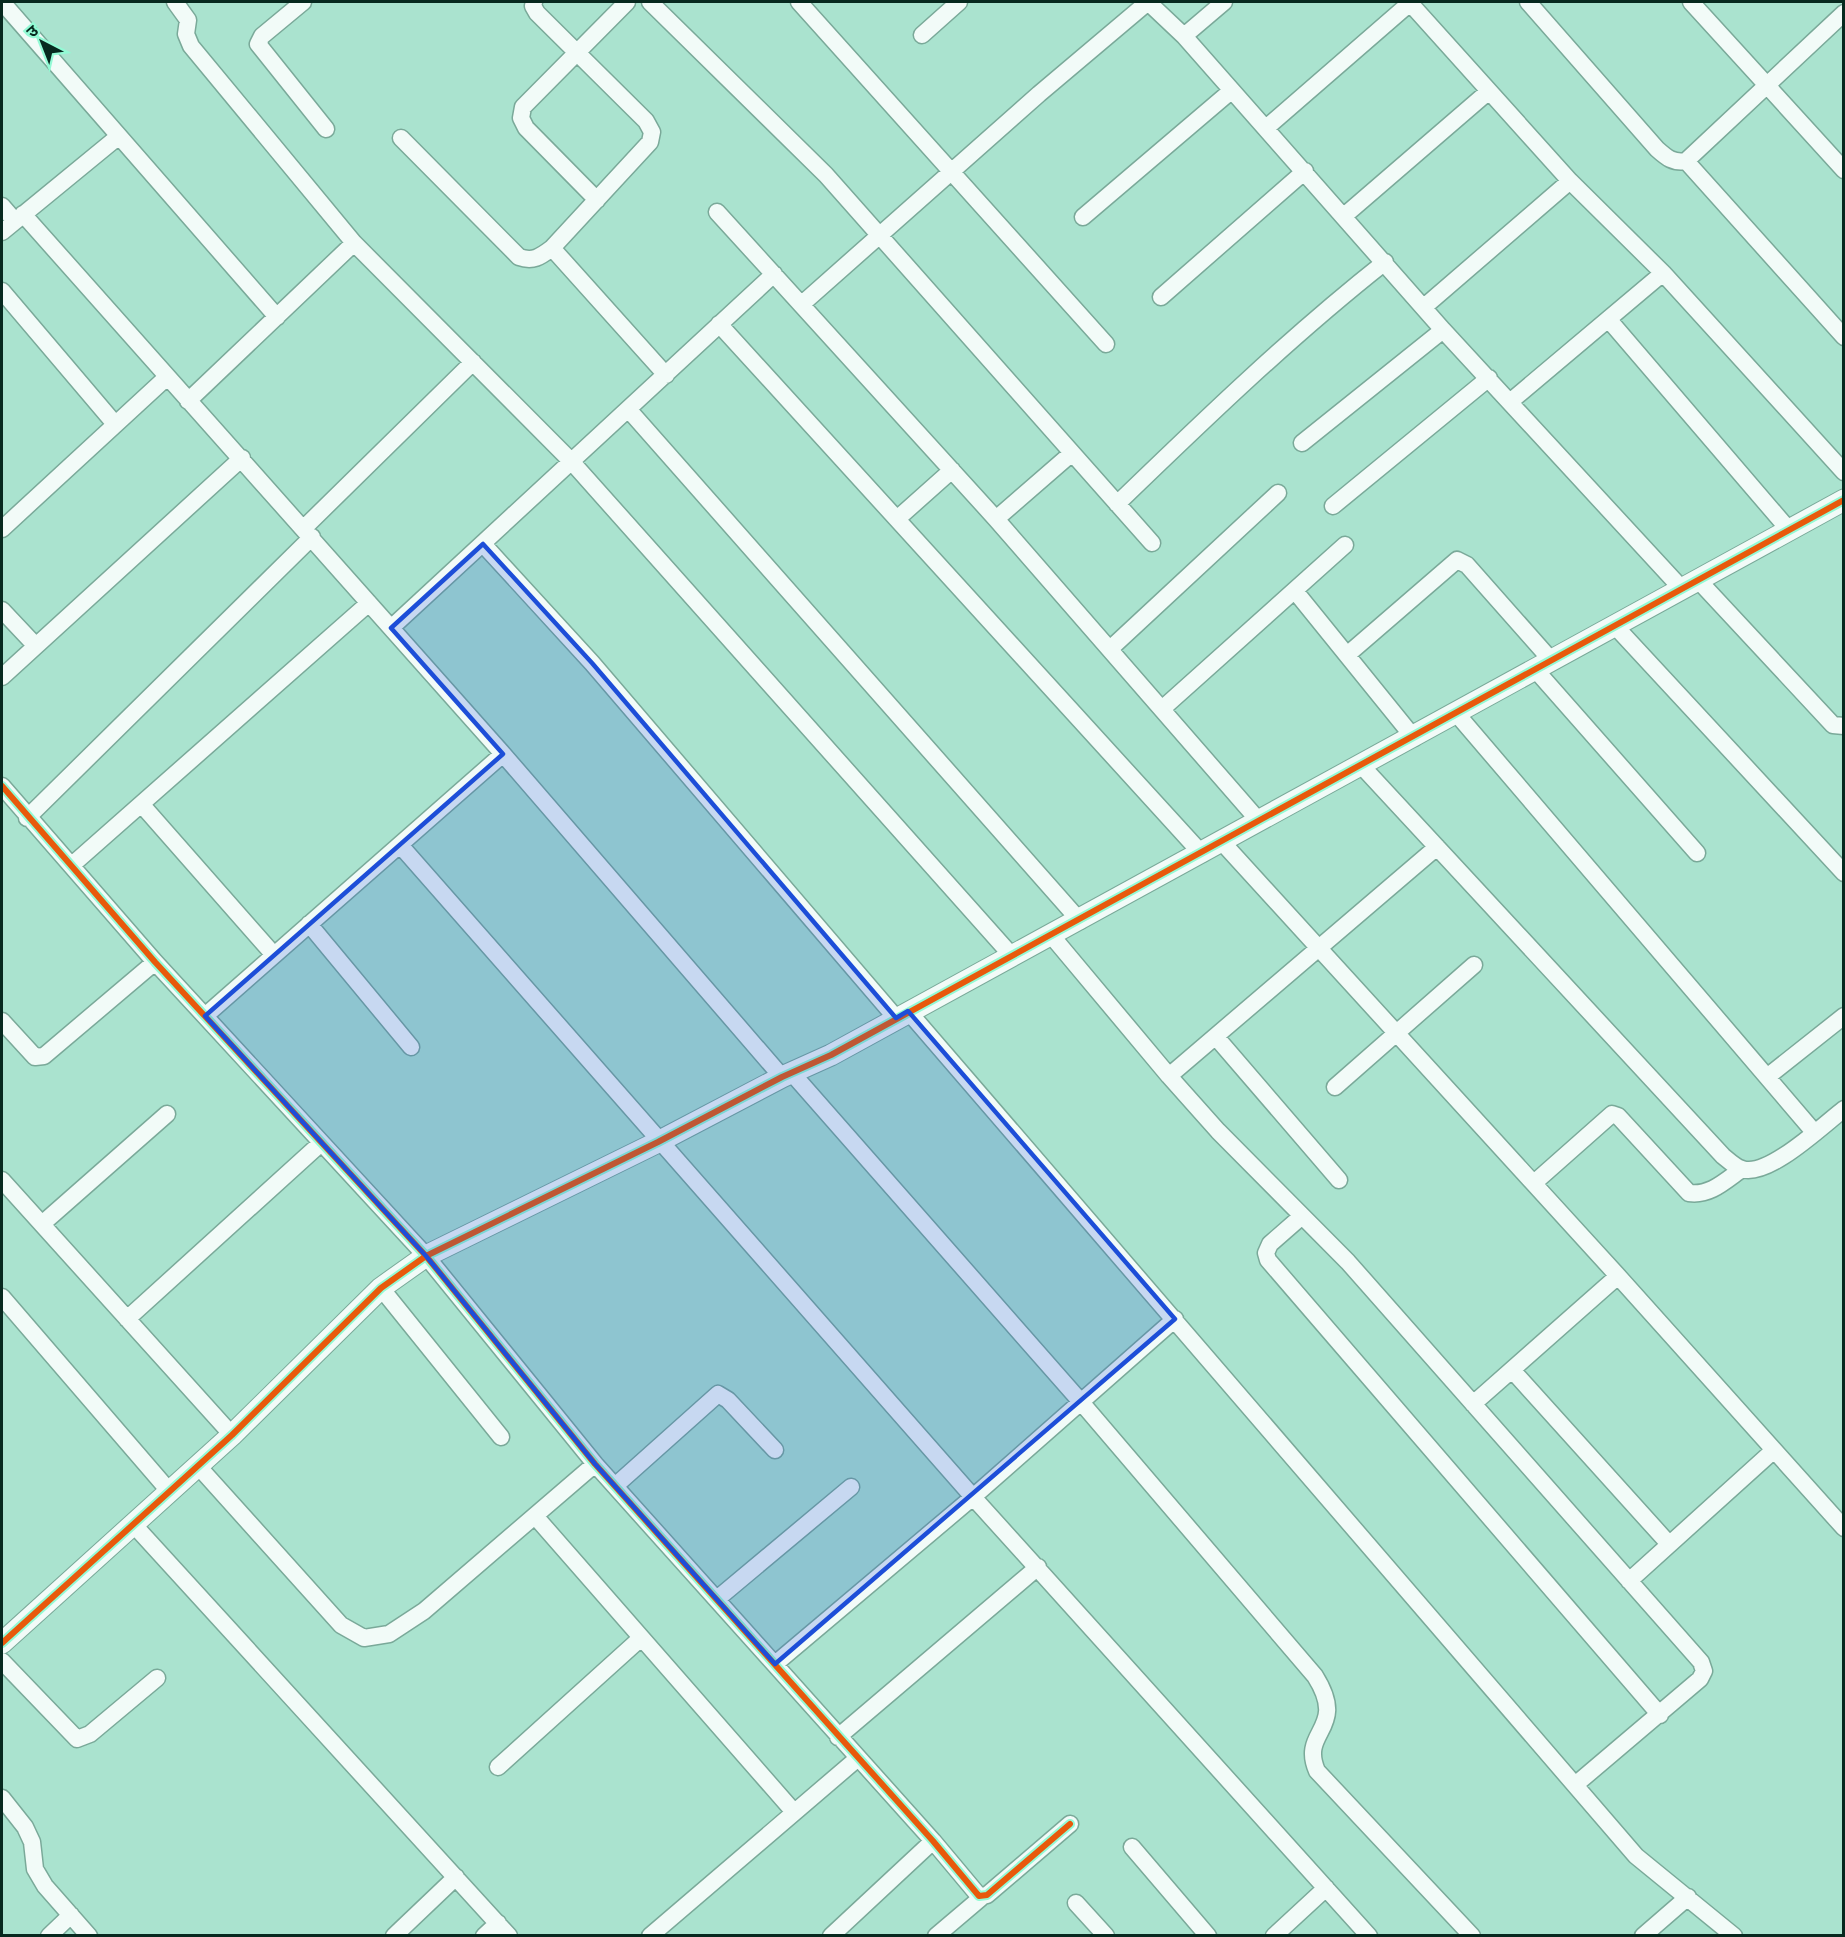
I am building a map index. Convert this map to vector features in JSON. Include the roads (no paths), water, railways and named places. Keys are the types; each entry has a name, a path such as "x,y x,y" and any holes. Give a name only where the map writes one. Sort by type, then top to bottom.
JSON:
{"street":[{"path":"2,2 277,316"},
{"path":"175,2 188,20 186,34 191,46 354,243 571,461 1012,956"},
{"path":"303,2 262,36 258,44 326,129"},
{"path":"401,138 519,257 528,260 539,258 552,248 650,142 652,132 646,121 537,14 533,6 534,2"},
{"path":"597,200 526,128 520,118 524,107 627,2"},
{"path":"650,2 826,175 1152,543"},
{"path":"799,2 1106,344"},
{"path":"922,35 956,2"},
{"path":"802,304 1148,2 1184,36 1443,330 1511,401 1690,585 1833,725 1844,726"},
{"path":"1184,36 1224,2"},
{"path":"1266,128 1410,2 1570,181 1663,273 1844,472"},
{"path":"1528,2 1657,149 1667,159 1677,162 1686,161 1764,85 1844,13"},
{"path":"1691,2 1764,85 1844,170"},
{"path":"1083,217 1232,91"},
{"path":"1344,216 1489,91"},
{"path":"2,232 119,136"},
{"path":"1686,161 1844,337"},
{"path":"1161,297 1305,171"},
{"path":"1424,307 1570,181"},
{"path":"2,206 19,217 242,458 787,1075 1082,1402 1315,1677 1325,1692 1329,1708 1327,1721 1312,1747 1312,1758 1317,1771 1472,1935"},
{"path":"717,212 996,519 1259,821"},
{"path":"188,402 354,243"},
{"path":"552,248 666,375"},
{"path":"1117,504 1251,374 1318,315 1385,262"},
{"path":"1511,401 1663,273"},
{"path":"391,628 774,274"},
{"path":"2,291 115,424"},
{"path":"1609,320 1790,530"},
{"path":"719,324 1202,854"},
{"path":"1302,443 1443,330"},
{"path":"27,818 473,362"},
{"path":"2,529 167,377"},
{"path":"1333,506 1490,378"},
{"path":"628,409 1080,921"},
{"path":"996,519 1072,453"},
{"path":"2,677 242,458"},
{"path":"897,519 952,470"},
{"path":"1110,650 1278,493"},
{"path":"2,1643 232,1435 381,1288 426,1256 831,1055 1080,921 1360,764 1413,738 1542,664 1616,627 1844,500"},
{"path":"483,544 592,663 902,1015 1175,1319 1636,1856 1734,1935"},
{"path":"1162,709 1345,545"},
{"path":"1347,656 1457,560 1467,565 1542,664 1697,853"},
{"path":"1295,591 1413,738"},
{"path":"72,865 369,603"},
{"path":"2,610 35,645"},
{"path":"1616,627 1844,873"},
{"path":"1456,713 1814,1132"},
{"path":"205,1016 503,754"},
{"path":"1360,764 1723,1156 1742,1169"},
{"path":"3,789 155,962 320,1144 426,1256 595,1464 982,1897"},
{"path":"142,805 274,955"},
{"path":"1222,842 1534,1183 1844,1528"},
{"path":"400,845 658,1142 973,1497 1369,1935"},
{"path":"1168,1076 1437,847"},
{"path":"309,924 411,1047"},
{"path":"1051,935 1168,1076 1218,1131 1348,1262 1701,1662 1704,1671 1700,1679 1575,1785"},
{"path":"2,1020 35,1057 44,1056 155,962"},
{"path":"1335,1087 1474,965"},
{"path":"1767,1077 1844,1016"},
{"path":"1216,1037 1339,1180"},
{"path":"1534,1183 1612,1114 1618,1116 1689,1193 1698,1194 1711,1190 1742,1169 1758,1169 1781,1158 1844,1108"},
{"path":"42,1224 167,1114"},
{"path":"128,1319 320,1144"},
{"path":"2,1180 232,1435"},
{"path":"1302,1216 1270,1244 1266,1252 1268,1260 1660,1715"},
{"path":"1473,1404 1618,1276"},
{"path":"381,1288 501,1437"},
{"path":"2,1298 170,1492"},
{"path":"775,1664 973,1497 1175,1319"},
{"path":"1512,1370 1669,1544"},
{"path":"615,1486 718,1394 728,1400 775,1450"},
{"path":"1629,1581 1774,1450"},
{"path":"198,1466 341,1625 364,1638 389,1634 424,1611 595,1464"},
{"path":"717,1599 851,1486"},
{"path":"535,1516 794,1812"},
{"path":"134,1525 509,1935"},
{"path":"838,1737 1038,1567"},
{"path":"498,1767 642,1638"},
{"path":"2,1661 71,1736 77,1739 90,1734 157,1678"},
{"path":"650,1935 858,1758"},
{"path":"2,1798 25,1827 32,1842 35,1869 45,1886 89,1935"},
{"path":"936,1935 1070,1824"},
{"path":"831,1935 933,1841"},
{"path":"1132,1847 1208,1935"},
{"path":"394,1935 456,1877"},
{"path":"1274,1935 1326,1888"},
{"path":"1643,1935 1688,1897"},
{"path":"1076,1903 1106,1935"},
{"path":"49,1935 71,1915"},
{"path":"484,1935 498,1923"}]}
